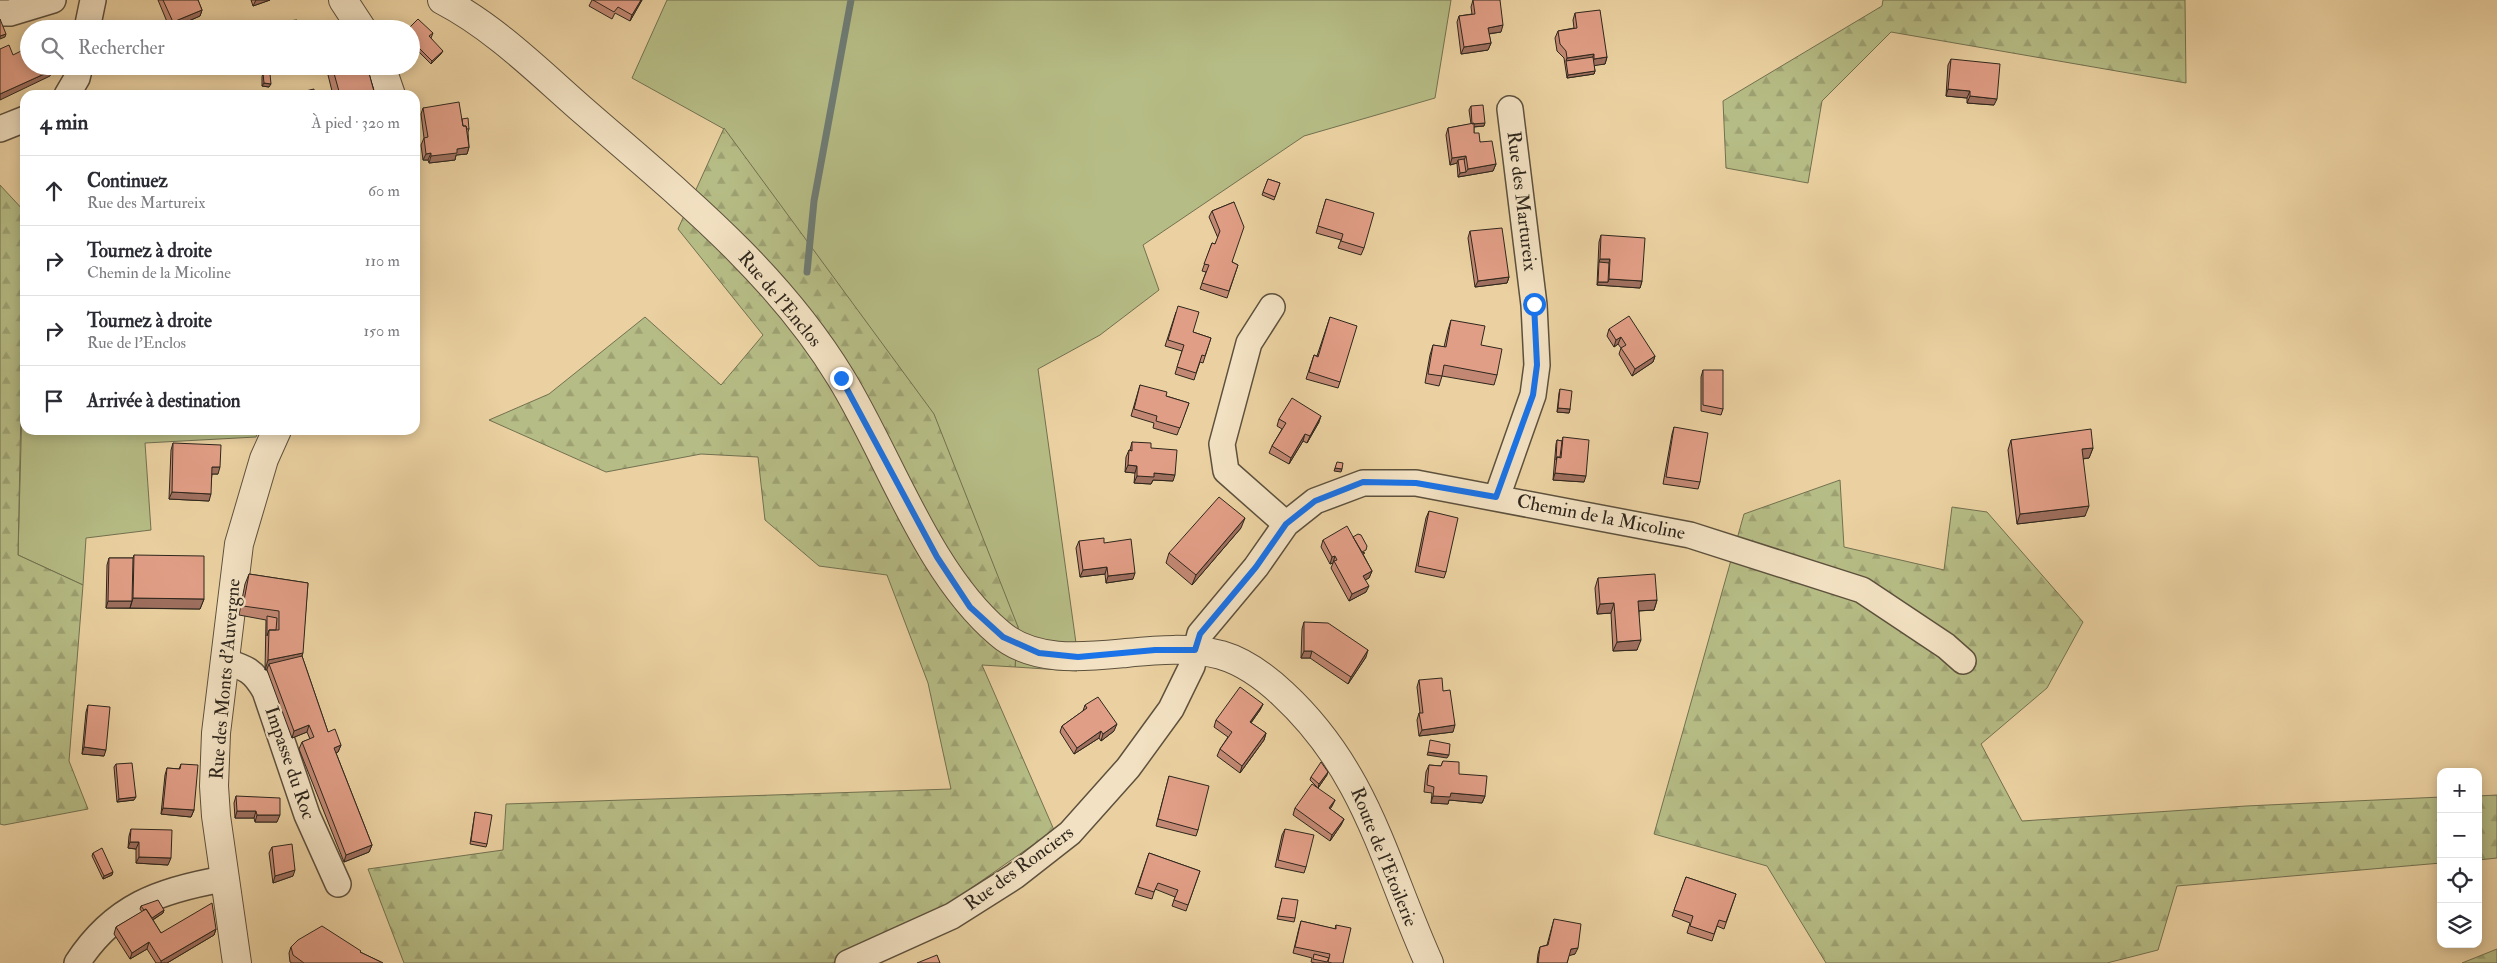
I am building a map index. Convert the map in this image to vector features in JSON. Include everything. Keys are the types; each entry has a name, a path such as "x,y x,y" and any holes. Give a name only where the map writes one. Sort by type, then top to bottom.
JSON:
{"street":[{"path":"0,13 10,13 53,0"},
{"path":"90,20 94,0"},
{"path":"344,0 356,20"},
{"name":"Rue de l'Enclos","path":"442,0 467,13 537,70 746,255 800,317 841,378 937,557 970,607 1003,637 1039,653 1078,657 1155,650 1195,650"},
{"path":"70,90 78,75"},
{"path":"384,75 388,90"},
{"name":"Rue des Martureix","path":"1496,497 1533,395 1537,365 1534,304 1510,109"},
{"path":"0,129 20,121"},
{"path":"1272,307 1249,343 1222,444 1226,471 1286,524"},
{"name":"Rue des Monts d'Auvergne","path":"236,963 224,879 214,786 216,733 239,544 264,459 275,435"},
{"name":"Chemin de la Micoline","path":"1195,650 1200,634 1256,567 1286,524 1315,501 1363,482 1416,483 1690,535 1862,590 1946,646 1963,661"},
{"name":"Rue des Ronciers","path":"848,963 952,916 1015,876 1070,833 1128,768 1171,709 1192,666 1195,650"},
{"name":"Route de l'Etoilerie","path":"1195,650 1226,656 1263,675 1325,738 1353,782 1378,833 1404,908 1429,963"},
{"name":"Impasse du Roc","path":"224,661 246,668 256,676 265,691 308,816 338,884"},
{"path":"77,963 103,930 122,913 144,900 189,886 224,879"}],"green space":[{"path":"667,0 1451,0 1435,98 1304,136 1143,245 1159,290 1100,335 1038,369 1076,643 1077,671 1015,667 1018,627 724,129 632,78"},
{"path":"1883,0 2185,0 2186,83 1891,32 1822,101 1808,183 1726,168 1723,101 1882,6"},
{"path":"724,128 934,414 1018,627 1015,667 982,665 1054,830 940,910 832,963 404,963 368,869 503,850 506,804 951,789 928,683 887,575 819,566 765,520 758,457 701,454 606,472 489,420 549,394 645,317 721,385 763,335 678,229"},
{"path":"0,185 20,207 20,435 18,555 83,585 69,761 88,809 4,825 0,824"},
{"path":"21,435 257,435 256,437 145,443 151,530 86,538 83,585 18,555"},
{"path":"1840,480 1844,547 1944,570 1952,507 1987,512 2083,622 2047,688 1981,744 2022,821 2246,806 2437,797 2437,863 2177,886 2158,950 2107,963 1826,963 1767,866 1654,834 1744,514"},
{"path":"2497,795 2497,858 2482,860 2482,796"},
{"path":"2497,949 2497,963 2462,963"}],"building":[{"path":"163,0 198,0 202,10 178,20 172,20"},
{"path":"593,0 641,0 632,15 618,7 614,12"},
{"path":"1473,0 1500,0 1503,25 1488,28 1491,43 1464,47 1459,16 1475,14"},
{"path":"1600,10 1607,57 1594,59 1594,54 1567,58 1566,51 1560,44 1558,31 1577,28 1575,13"},
{"path":"0,19 6,34 0,36"},
{"path":"420,21 433,33 429,36 443,51 432,61 420,49"},
{"path":"9,45 13,55 20,52 20,75 42,75 0,94 0,49"},
{"path":"1593,57 1595,71 1568,75 1566,61"},
{"path":"1951,59 2000,64 1997,99 1970,96 1970,91 1948,89"},
{"path":"263,75 270,75 271,84 264,83"},
{"path":"334,75 369,75 374,90 339,90"},
{"path":"459,102 463,126 466,126 469,147 457,149 457,153 431,156 431,153 426,154 424,138 428,137 423,108"},
{"path":"1483,105 1485,123 1472,124 1471,106"},
{"path":"468,118 469,129 467,129 466,126 463,126 462,119"},
{"path":"1474,123 1474,133 1479,133 1480,142 1492,141 1496,164 1468,169 1466,156 1452,158 1448,128"},
{"path":"1464,159 1466,172 1460,173 1458,160"},
{"path":"1268,179 1280,183 1275,197 1263,192"},
{"path":"1326,199 1374,213 1364,248 1341,241 1343,234 1318,226"},
{"path":"1234,202 1244,227 1232,262 1238,265 1229,291 1202,283 1209,265 1204,264 1212,243 1215,244 1220,231 1212,211"},
{"path":"1502,228 1509,277 1478,281 1470,231"},
{"path":"1601,235 1645,238 1642,281 1609,279 1610,259 1600,259"},
{"path":"1599,262 1609,263 1608,282 1598,282"},
{"path":"1178,306 1199,312 1193,332 1211,338 1205,356 1202,355 1196,373 1177,367 1184,345 1168,340"},
{"path":"1629,316 1655,356 1635,369 1621,348 1626,345 1621,337 1616,340 1609,329"},
{"path":"1330,317 1357,326 1340,382 1309,372 1314,355 1318,357"},
{"path":"1451,320 1485,326 1481,345 1502,349 1497,375 1444,365 1442,376 1428,374 1433,345 1446,347"},
{"path":"1703,370 1723,370 1723,409 1703,405"},
{"path":"1140,385 1167,392 1166,396 1189,403 1180,428 1156,421 1157,416 1134,409"},
{"path":"1560,389 1572,391 1570,409 1558,408"},
{"path":"1292,398 1321,416 1310,436 1305,434 1291,458 1272,446 1286,423 1279,419"},
{"path":"1674,427 1708,433 1700,482 1666,477"},
{"path":"2091,429 2093,448 2082,449 2089,506 2020,514 2011,440"},
{"path":"1563,437 1589,440 1586,476 1555,473 1557,457 1561,458"},
{"path":"1557,440 1562,441 1560,457 1557,457 1556,460"},
{"path":"1132,442 1151,443 1151,448 1177,450 1175,475 1154,473 1154,477 1137,476 1137,466 1128,465 1129,450 1132,451"},
{"path":"173,443 221,445 220,467 212,467 211,494 172,492"},
{"path":"1337,462 1343,463 1342,469 1335,468"},
{"path":"1219,497 1245,518 1196,575 1169,553"},
{"path":"1429,511 1458,518 1446,572 1418,566"},
{"path":"1347,526 1372,571 1363,576 1369,586 1352,594 1334,561 1337,560 1335,556 1332,557 1323,540"},
{"path":"1358,534 1361,535 1367,546 1366,550 1362,552 1353,537"},
{"path":"1104,538 1104,543 1131,539 1135,573 1108,576 1107,567 1083,570 1079,541"},
{"path":"134,555 204,556 204,599 133,598"},
{"path":"109,558 133,558 132,601 108,601"},
{"path":"249,574 308,583 303,653 268,660 269,630 279,630 279,611 243,606"},
{"path":"1655,574 1657,600 1638,601 1641,640 1617,642 1614,603 1600,604 1598,578"},
{"path":"267,616 277,618 276,630 269,630 267,636"},
{"path":"1304,622 1328,623 1368,650 1351,677 1312,651 1304,651"},
{"path":"302,656 328,732 335,729 341,745 334,748 372,845 346,855 302,742 314,737 309,725 294,731 269,664"},
{"path":"1442,678 1443,691 1450,690 1455,725 1422,730 1419,713 1423,713 1419,680"},
{"path":"1240,687 1263,704 1250,722 1266,733 1242,766 1220,749 1232,732 1216,720"},
{"path":"1098,697 1117,724 1103,734 1101,731 1077,748 1062,726 1087,708 1085,705"},
{"path":"88,705 110,707 106,750 84,747"},
{"path":"1430,740 1450,744 1449,755 1428,752"},
{"path":"1443,761 1459,762 1459,774 1487,776 1485,796 1451,793 1450,797 1433,796 1434,787 1427,785 1429,765 1441,766"},
{"path":"1321,762 1328,772 1319,784 1311,777"},
{"path":"132,763 136,797 119,799 116,764"},
{"path":"181,764 198,765 194,810 163,808 167,768 180,769"},
{"path":"1169,776 1209,786 1198,830 1158,819"},
{"path":"1312,784 1335,800 1329,808 1344,819 1332,835 1295,808"},
{"path":"236,796 280,798 280,815 257,815 256,811 237,811"},
{"path":"475,812 492,815 487,844 471,841"},
{"path":"131,829 172,830 171,858 139,857 139,842 130,842"},
{"path":"1285,829 1314,835 1306,867 1278,860"},
{"path":"292,844 295,870 275,876 272,847"},
{"path":"102,848 113,872 104,876 93,853"},
{"path":"1149,853 1200,871 1188,905 1174,900 1178,890 1158,883 1154,892 1138,887"},
{"path":"1686,877 1736,894 1726,922 1719,920 1714,934 1690,926 1693,916 1674,910"},
{"path":"1282,898 1298,900 1295,918 1278,916"},
{"path":"158,900 164,910 152,918 146,909 144,910 141,906"},
{"path":"212,903 216,929 161,961 149,942 132,953 116,927 146,909 161,933"},
{"path":"1554,919 1581,924 1578,948 1571,949 1567,963 1538,963 1540,947 1548,945"},
{"path":"1301,921 1336,929 1336,925 1351,928 1343,963 1328,962 1330,954 1295,947"},
{"path":"322,926 360,952 383,963 304,963 293,955 291,947 298,940"},
{"path":"1314,954 1329,958 1327,962 1313,959"},
{"path":"937,955 940,963 917,963"}],"waterway":[{"path":"807,272 814,201 851,0"}],"route":[{"path":"841,378 937,557 970,607 1003,637 1039,653 1078,657 1155,650 1195,650 1200,634 1256,567 1286,524 1315,501 1363,482 1416,483 1496,497 1533,395 1537,365 1534,304"}]}
